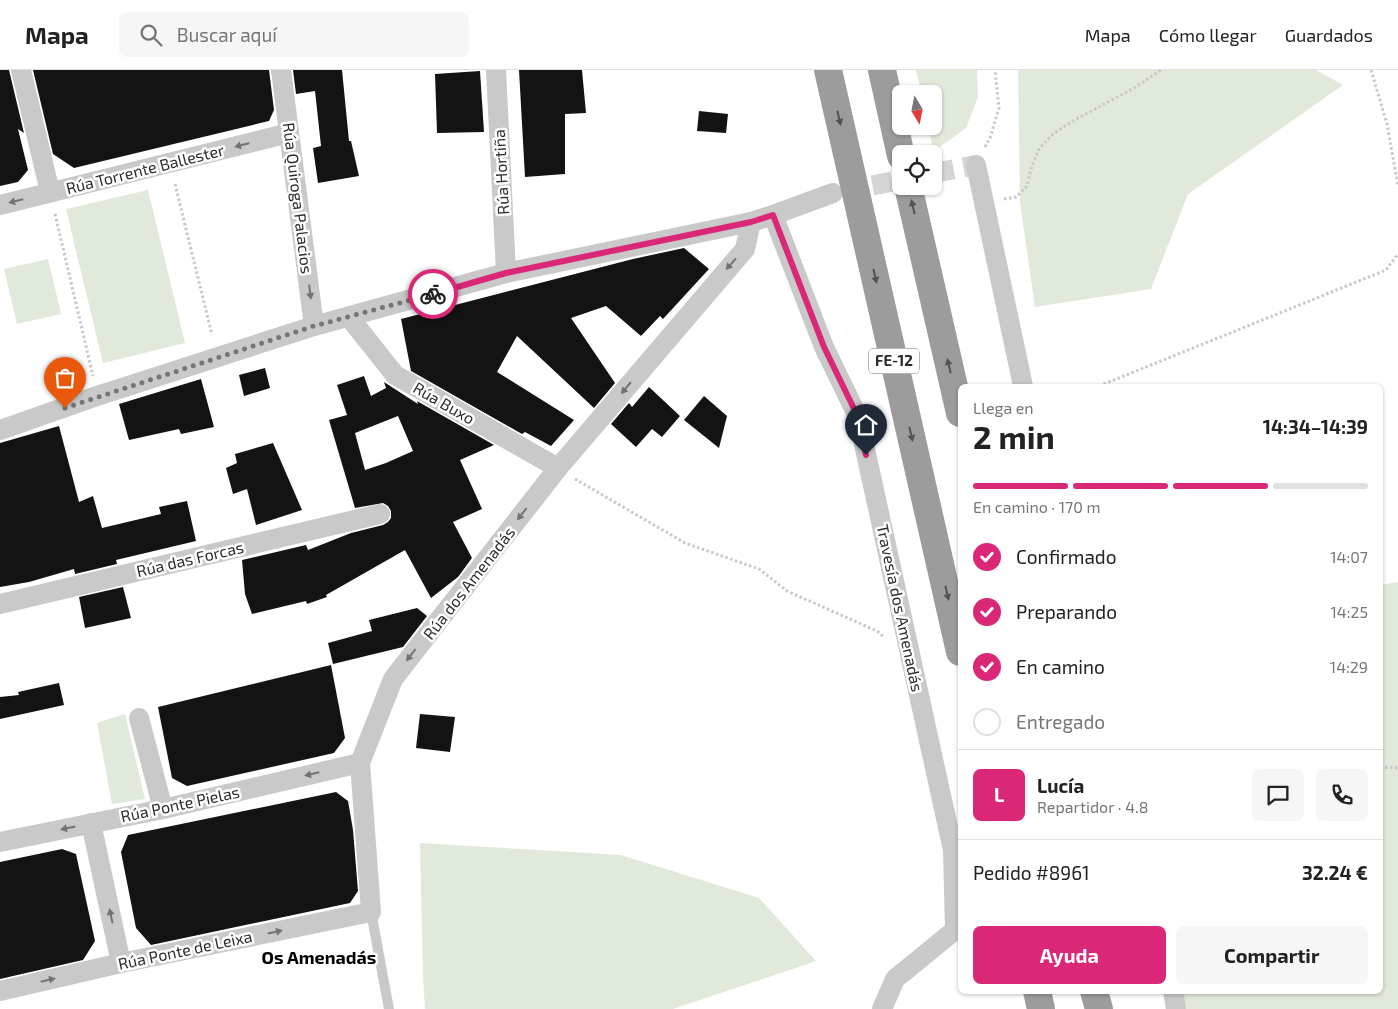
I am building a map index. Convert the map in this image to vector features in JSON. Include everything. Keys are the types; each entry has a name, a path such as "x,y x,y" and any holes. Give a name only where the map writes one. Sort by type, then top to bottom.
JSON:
{"highway":[{"name":"FE-12","path":"828,70 958,643"},
{"path":"882,70 899,145"},
{"path":"910,195 958,404"},
{"path":"1038,994 1041,1009"},
{"path":"1094,994 1097,1009"}],"street":[{"path":"21,70 50,192"},
{"name":"Rúa Quiroga Palacios","path":"281,70 314,326"},
{"name":"Rúa Hortiña","path":"496,70 506,273"},
{"name":"Rúa Torrente Ballester","path":"0,205 289,133"},
{"path":"976,165 1023,384"},
{"path":"0,430 97,396 314,326 506,273 751,222 834,193"},
{"name":"Travesía dos Amenadás","path":"773,215 824,347 858,417 953,850 955,930 895,979 882,1009"},
{"name":"Rúa dos Amenadás","path":"370,912 360,763 393,679 558,468 745,249 751,222"},
{"name":"Rúa Buxo","path":"349,317 395,375 558,468"},
{"name":"Rúa das Forcas","path":"0,604 380,514"},
{"path":"139,718 163,809"},
{"name":"Rúa Ponte Pielas","path":"0,842 163,809 360,763"},
{"path":"91,823 121,963"},
{"name":"Rúa Ponte de Leixa","path":"0,991 121,963 370,912"},
{"path":"1174,994 1176,1009"}],"lane":[{"name":"Rúa dos Amenadás","path":"370,912 389,1009"}],"path":[{"path":"976,165 990,138 999,108 996,70"},
{"path":"984,204 1016,197 1028,186 1031,170 1039,149 1052,134 1134,88 1160,70"},
{"path":"1371,70 1387,124 1398,186"},
{"path":"170,163 218,358"},
{"path":"50,192 97,396"},
{"path":"1103,384 1386,270 1398,254"},
{"path":"558,468 685,543 759,569 787,591 877,631 912,663"},
{"path":"1383,768 1398,768"}],"green space":[{"path":"916,70 977,70 978,97 966,128 942,145 933,145 930,135 942,135 942,85 920,85"},
{"path":"1018,70 1316,70 1343,85 1188,194 1151,289 1035,307 1020,203"},
{"path":"148,190 185,343 103,363 66,209"},
{"path":"48,259 61,314 17,324 4,269"},
{"path":"1398,582 1398,1009 1171,1009 1171,994 1383,994 1383,584"},
{"path":"125,714 145,799 112,804 97,723"},
{"path":"420,843 621,855 759,898 816,961 673,1009 425,1009"}],"building":[{"path":"0,70 9,70 24,133 18,129 28,170 18,182 0,186"},
{"path":"33,70 269,70 274,110 269,121 74,168 53,154"},
{"path":"293,70 342,70 349,141 351,141 359,176 318,183 313,148 321,146 315,91 296,94"},
{"path":"519,70 582,70 586,113 565,114 565,174 525,177"},
{"path":"480,71 484,132 437,133 435,74"},
{"path":"699,111 728,114 726,133 697,131"},
{"path":"684,248 709,269 663,319 660,316 641,336 606,306 571,318 615,383 594,408 517,336 497,372 574,420 551,446 525,432 522,434 411,371 401,319 633,259"},
{"path":"265,368 270,388 244,396 239,375"},
{"path":"364,376 371,396 386,388 384,382 418,404 417,401 494,445 460,460 482,509 453,522 472,558 458,577 431,598 405,550 326,595 327,597 307,604 306,601 252,614 245,594 242,560 306,545 308,550 351,533 383,525 391,518 391,511 383,503 355,508 329,420 347,415 337,385","holes":["398,416 413,451 365,470 355,433"]},
{"path":"201,379 214,427 181,434 179,429 129,440 119,404"},
{"path":"649,387 680,416 662,437 652,429 636,447 611,424 629,403 632,407"},
{"path":"704,396 727,416 719,448 684,420"},
{"path":"59,426 79,502 93,496 102,528 161,514 159,507 187,501 196,541 116,560 117,564 75,574 74,569 29,582 0,587 0,443"},
{"path":"273,443 302,510 256,525 247,489 233,494 226,468 237,463 235,454"},
{"path":"123,587 131,618 85,628 79,597"},
{"path":"417,608 427,616 403,647 333,664 328,643 372,631 369,620"},
{"path":"331,665 345,738 334,753 187,786 172,778 158,707"},
{"path":"59,683 64,705 0,719 0,697 19,695 18,692"},
{"path":"420,714 455,717 450,752 416,748"},
{"path":"336,792 348,801 353,830 358,891 350,903 151,945 136,928 121,852 128,835"},
{"path":"62,849 76,854 95,941 83,960 0,979 0,862"}],"tunnel":[{"path":"942,171 976,165"},
{"path":"843,191 892,182"}],"way so far":[{"path":"65,408 314,326 433,294"}],"district":[{"name":"Os Amenadás","path":"319,958"}],"route":[{"path":"433,294 506,273 751,222 773,215 824,347 858,417 866,455"}]}
